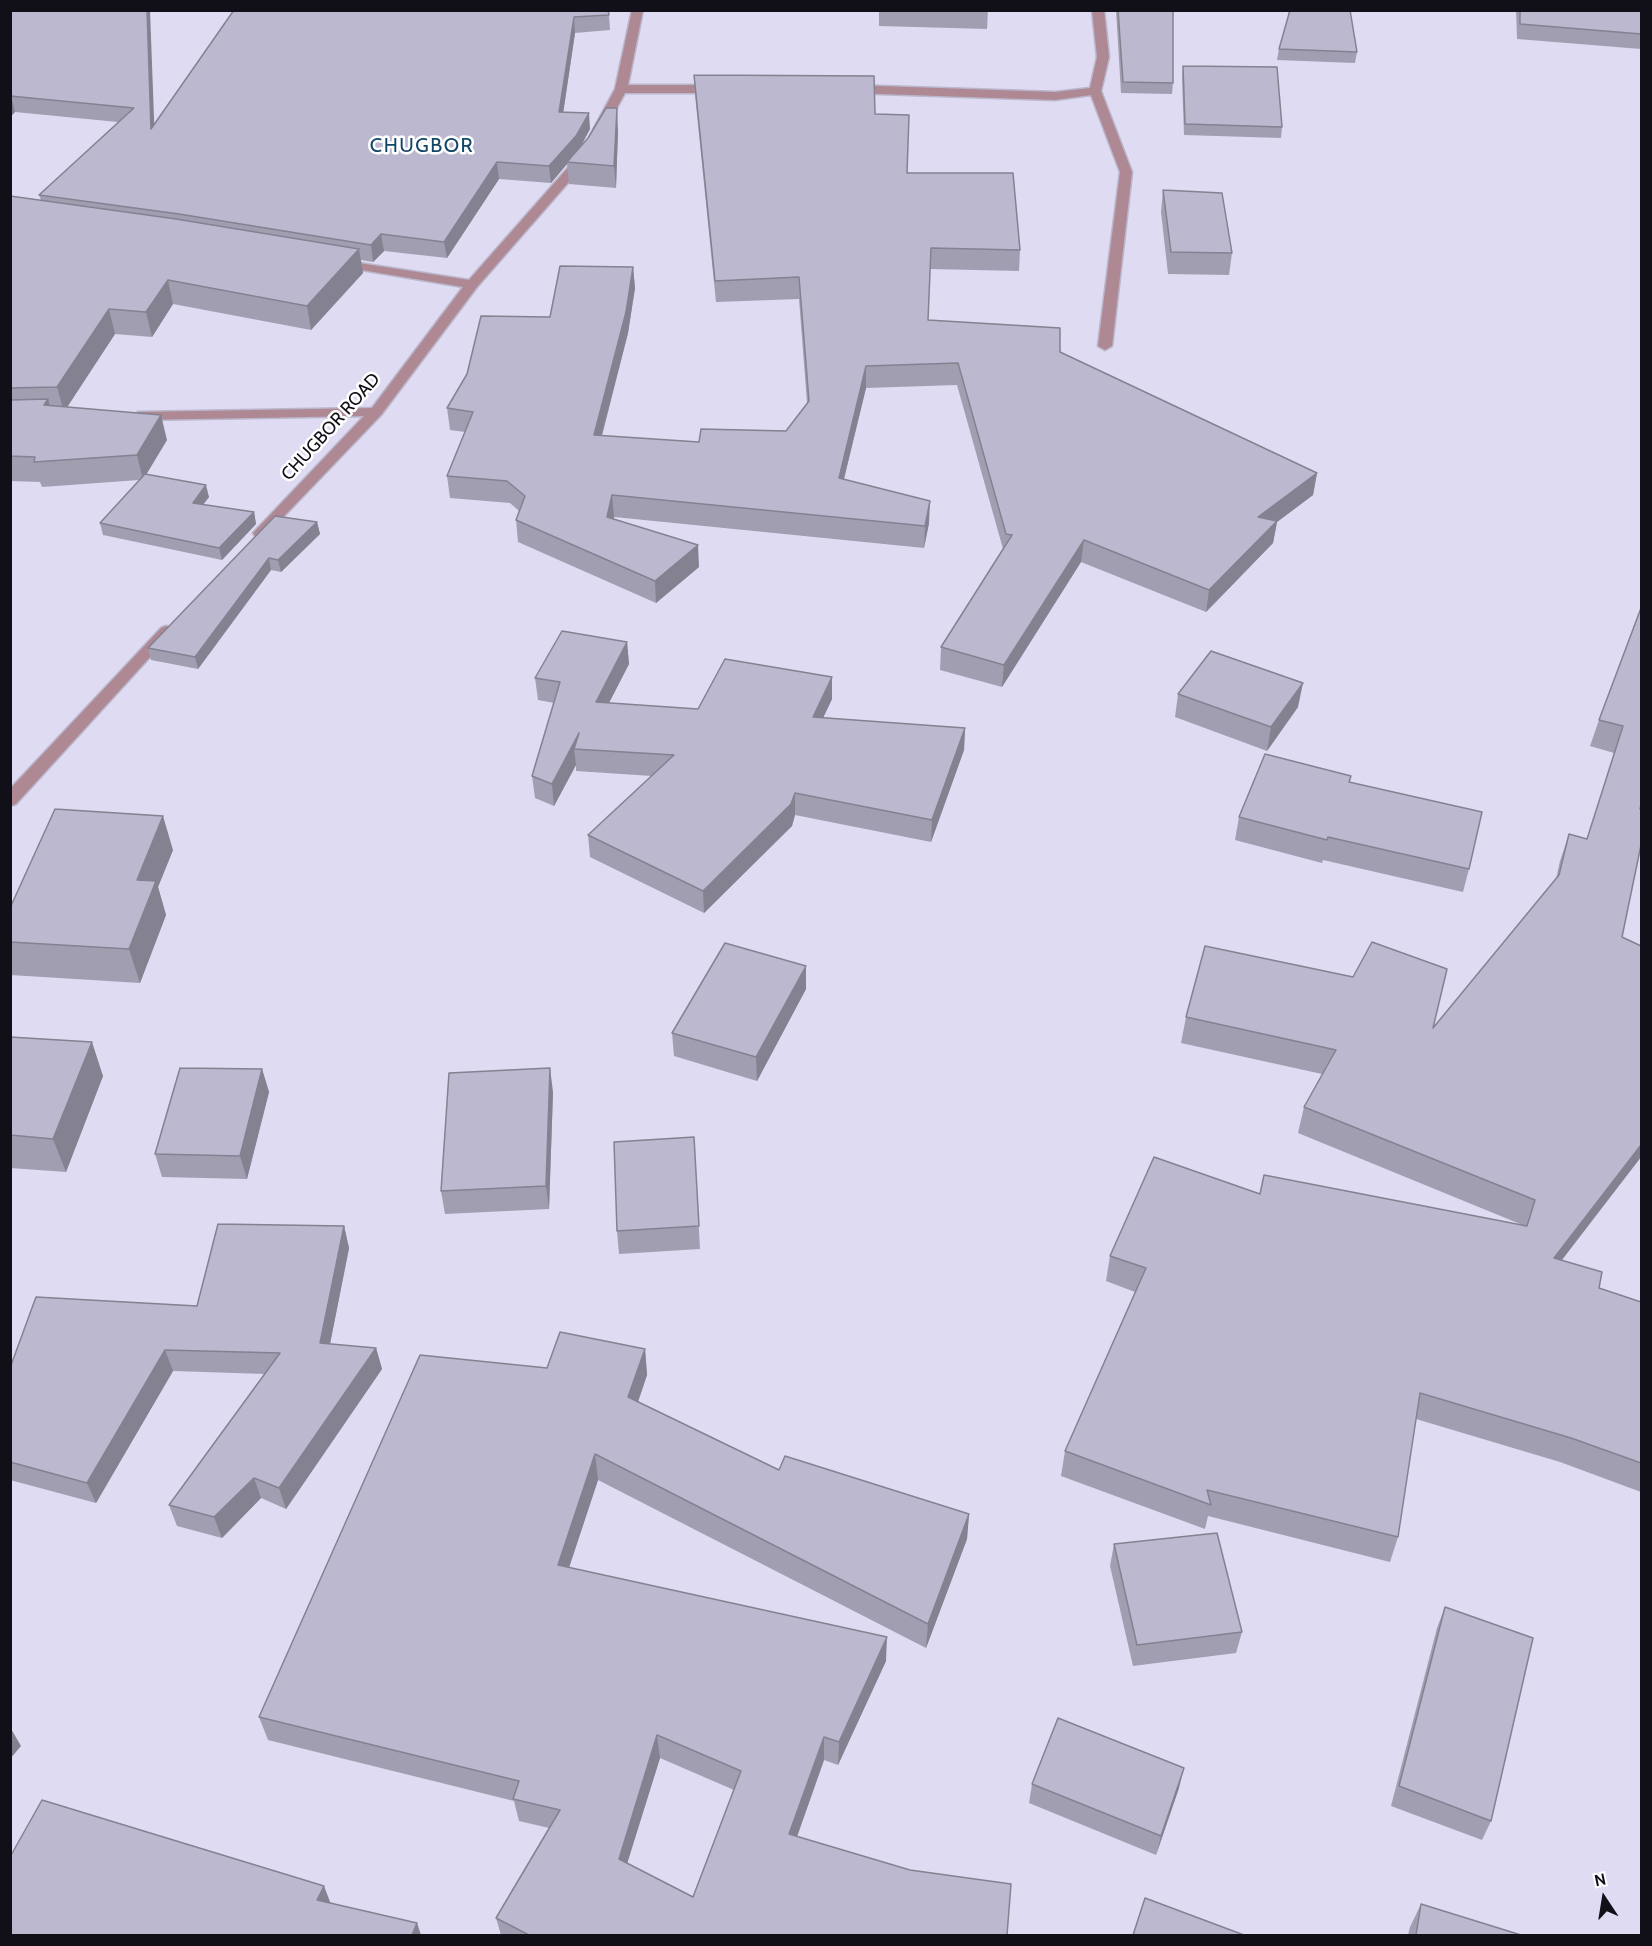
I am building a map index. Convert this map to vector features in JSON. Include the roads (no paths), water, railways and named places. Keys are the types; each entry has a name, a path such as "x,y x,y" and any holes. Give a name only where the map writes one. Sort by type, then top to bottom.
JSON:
{"street":[{"name":"CHUGBOR ROAD","path":"247,547 376,412 472,284 584,156 621,89 638,10"},
{"path":"1098,10 1103,57 1095,91 1126,172 1105,346"},
{"path":"621,89 727,89"},
{"path":"833,89 1054,96 1095,91"},
{"path":"321,260 472,284"},
{"path":"118,417 376,412"},
{"path":"10,800 174,623"}],"district":[{"name":"CHUGBOR","path":"422,146"}]}
